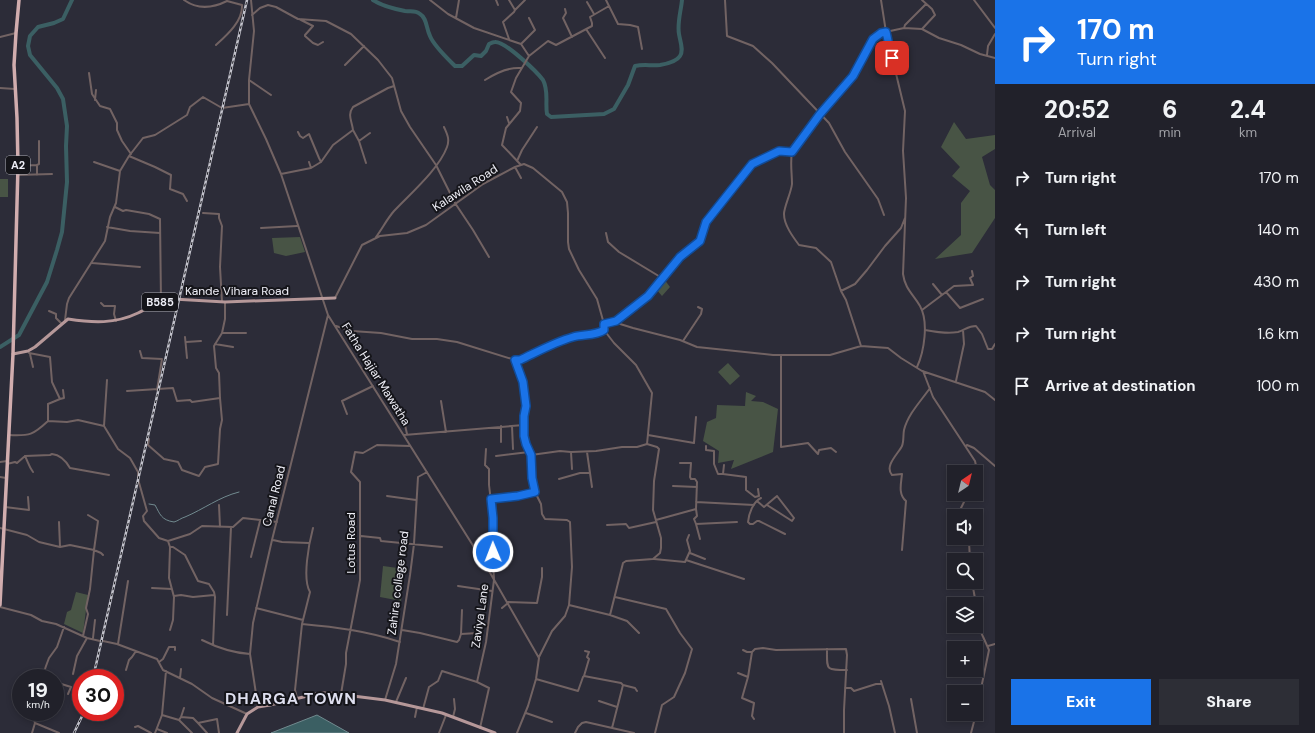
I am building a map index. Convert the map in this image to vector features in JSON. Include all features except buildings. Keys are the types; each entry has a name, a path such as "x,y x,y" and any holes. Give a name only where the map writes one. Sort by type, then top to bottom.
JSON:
{"highway":[{"name":"A2","path":"0,606 2,528 5,507 13,353 18,166 14,65 19,0"}],"main road":[{"name":"Kande Vihara Road","path":"65,320 68,318 81,321 104,322 116,320 136,314 161,301 173,299 224,302 335,298"},
{"path":"13,353 29,352 65,320"},
{"path":"237,733 247,714 258,707 320,692 396,702 453,717 495,733"}],"street":[{"path":"184,0 195,5 208,7 216,6 227,1 242,5 240,16 233,28 216,45"},
{"name":"Fatha Hajiar Mawatha","path":"251,0 254,31 249,80 249,104 281,174 328,315 508,602 539,658"},
{"path":"430,0 440,9 474,28 521,44 529,57"},
{"path":"456,18 459,0"},
{"path":"496,0 498,5"},
{"path":"509,0 514,10"},
{"path":"509,40 504,21 524,0"},
{"path":"606,0 618,24 638,27 642,49"},
{"path":"725,0 726,36 753,46 772,63 829,123 845,152 878,198 884,215"},
{"path":"881,0 886,32 905,111 903,151 906,216 903,274 904,283 922,310 925,330 923,350 917,368"},
{"path":"922,0 932,9 935,15 922,29"},
{"path":"974,0 995,28"},
{"path":"587,2 594,14"},
{"path":"904,28 905,25 926,4"},
{"path":"252,15 260,8 268,5 276,7 313,26 305,36 313,43 318,45 323,42"},
{"path":"609,6 590,17 592,26 556,45 548,42 529,57 521,68 511,92 521,103 521,109 506,128 502,145 521,165 524,164 533,168 562,192 567,202 569,249 596,299 604,324 604,330 614,343 636,365 652,393 647,444"},
{"path":"564,9 566,13 562,18 572,37"},
{"path":"298,18 326,21 351,34 378,60 392,78 401,111 410,127 436,165 455,203 489,257"},
{"path":"521,44 535,30 528,18"},
{"path":"861,346 848,306 830,262 816,248 799,245 791,234 787,225 784,214 792,185 790,167 792,152 820,114 853,76 873,39 881,33 904,28 922,29 939,38 961,45 980,54 995,58"},
{"path":"586,29 605,58"},
{"path":"0,37 16,32"},
{"path":"987,56 988,46 995,34"},
{"path":"345,65 364,46"},
{"path":"485,80 498,72 521,68"},
{"path":"89,73 92,94 100,106 110,109 117,123 117,130 130,155 170,175 170,189 183,194 187,200"},
{"path":"249,80 271,95"},
{"path":"366,163 349,116 350,111 353,107 394,86"},
{"path":"0,88 16,89"},
{"path":"96,90 96,100"},
{"path":"65,320 69,298 105,241 118,195 120,171 143,138 155,135 187,115 190,106 203,97 222,108 249,104"},
{"path":"507,117 509,123"},
{"path":"376,238 392,213 436,165 447,147 449,139 444,127"},
{"path":"517,161 522,150 537,127"},
{"path":"281,174 311,168 321,162 333,145 354,130"},
{"path":"298,132 303,138 309,134 321,162"},
{"path":"359,141 370,133"},
{"path":"37,175 37,165 39,164 39,141"},
{"path":"611,323 616,321 648,296 680,257 700,241 706,222 752,164 779,151 792,152"},
{"path":"94,162 120,171"},
{"path":"309,162 311,168"},
{"path":"18,166 37,165"},
{"name":"Kalawila Road","path":"335,298 362,245 385,235 407,233 426,225 483,184 521,165"},
{"path":"515,167 521,178"},
{"path":"17,175 52,174"},
{"path":"115,207 123,211 126,210 149,214 160,219 161,301"},
{"path":"149,439 148,445 164,459 178,462 182,470 199,476 205,467 218,464 222,420 219,373 216,368 215,344 222,333 225,317 220,267 222,226 218,218 219,214 203,213"},
{"path":"841,291 855,284 901,228 906,216"},
{"path":"261,228 298,226"},
{"path":"108,227 130,231 160,233"},
{"path":"606,233 608,242 619,252 662,278"},
{"path":"92,263 140,267"},
{"path":"922,310 954,286 973,285 970,278 973,276 972,272"},
{"path":"933,284 942,295"},
{"path":"946,292 960,308 983,299"},
{"path":"101,303 104,306 115,306 114,314 116,320"},
{"path":"683,341 701,314 702,309 698,307"},
{"path":"49,311 56,314 56,318 61,323"},
{"name":"Canal Road","path":"258,707 250,654 256,608 328,315"},
{"path":"604,324 618,323 683,341 697,347 781,355 830,354 861,346 888,348 901,358 923,371 985,392 995,400"},
{"path":"335,326 352,331 381,333 412,339 437,339 457,342 515,360 520,360 572,337 582,334 599,333 604,330"},
{"path":"925,330 946,333 963,330 970,326 976,326 982,334 988,349 992,349 995,344"},
{"path":"956,381 964,344 963,330"},
{"path":"222,333 246,333"},
{"path":"186,337 187,358"},
{"path":"186,342 201,341"},
{"path":"215,344 233,347"},
{"path":"140,351 142,358 162,359 157,390"},
{"path":"29,352 34,367"},
{"path":"29,352 50,357 52,382 60,399"},
{"path":"781,355 781,447 808,443 818,454 819,450 831,448 836,452"},
{"path":"515,360 524,385 526,406 524,425 526,444 530,454 535,492 541,504 544,519 567,520 570,522 572,567 570,605 566,616 552,631 539,658 536,679 526,713 517,733"},
{"path":"923,371 933,397 966,446 976,465"},
{"path":"107,380 104,426 118,449 130,458 138,472 138,479 147,511 144,516 144,521 159,538 168,541 190,534 202,526 236,526 243,518 277,522"},
{"path":"347,414 342,401 373,386"},
{"path":"128,391 173,388 177,401 190,400 192,402 220,398"},
{"path":"902,550 906,501 901,496 900,487 902,474 892,475 889,471 890,466 902,445 904,430 908,421 915,408 930,388"},
{"path":"9,435 29,435 41,428 48,421 48,404 64,398 63,390"},
{"path":"441,400 446,432"},
{"path":"404,416 407,434"},
{"path":"648,435 694,443 696,418"},
{"path":"48,421 67,422 78,420 104,426"},
{"path":"403,435 524,425"},
{"path":"501,426 501,442"},
{"path":"512,426 513,448"},
{"path":"496,456 560,451 587,452 622,447 637,447 647,444 656,447 659,449 654,481 653,510 657,521 662,548 660,553 653,559"},
{"name":"Lotus Road","path":"341,694 346,664 346,652 360,580 360,482 351,472 355,452 363,452 377,445 410,446"},
{"path":"966,446 967,445 974,448 995,466"},
{"path":"706,446 706,450 714,451 714,464 718,474 746,477 746,490 759,499"},
{"name":"Zaviya Lane","path":"477,682 485,649 494,580 492,538 493,518 489,485 490,469 485,465 486,449"},
{"path":"571,452 572,469"},
{"path":"587,452 592,487"},
{"path":"25,456 34,457 58,454 65,460 70,468 109,475"},
{"path":"0,462 18,463 25,456"},
{"path":"25,456 29,462 29,468 32,472"},
{"path":"680,463 691,463 690,477 691,479 696,480 697,516 694,519 700,539"},
{"path":"723,474 724,465"},
{"name":"Zahira college road","path":"385,700 396,664 402,630 414,544 418,477 426,472"},
{"path":"559,479 580,473 590,473"},
{"path":"0,477 6,478"},
{"path":"673,486 697,487"},
{"path":"758,489 759,499 764,507 767,505 792,521 794,518 777,496 767,505"},
{"path":"491,499 518,496 535,492"},
{"path":"386,496 416,500"},
{"path":"5,507 29,510 28,497"},
{"path":"759,499 754,505 748,522 750,524 759,521 785,534"},
{"path":"696,502 754,505"},
{"path":"219,504 220,527"},
{"path":"607,525 626,524 629,528 696,509"},
{"path":"82,636 88,614 86,608 90,589 98,521 88,515"},
{"path":"251,557 260,521"},
{"path":"59,522 60,547"},
{"path":"696,524 737,522"},
{"path":"226,615 231,527"},
{"path":"2,528 27,535 38,542 60,547 70,545 94,550 103,555"},
{"path":"297,698 295,690 302,624 310,592 307,587 309,543 313,528"},
{"path":"686,560 690,553 687,540 689,535"},
{"path":"361,536 380,538 381,541 442,547"},
{"path":"272,540 309,543"},
{"path":"168,541 170,547 169,578 174,596 174,614 170,630"},
{"path":"170,547 173,547 185,555 196,578 202,583 209,584 215,595 213,645"},
{"path":"690,553 705,559"},
{"path":"610,615 624,561 653,559 683,562 686,560 744,579"},
{"path":"502,608 508,602 537,604 542,577 542,568"},
{"path":"118,644 128,581"},
{"path":"458,586 492,591"},
{"path":"152,588 172,589"},
{"path":"174,596 181,595 193,597 215,595"},
{"path":"615,597 666,609 680,633 692,649 685,673 674,697 662,705 655,733"},
{"path":"570,605 627,621 639,633"},
{"path":"0,606 31,615 42,621 56,624 87,638 118,644 157,659 163,670 192,684 212,698 247,714"},
{"path":"256,608 303,620"},
{"path":"402,630 456,642 459,640 461,634 462,610"},
{"path":"93,639 95,620"},
{"path":"302,624 351,630 386,637 400,642"},
{"path":"461,634 478,633 481,624 488,625"},
{"path":"45,669 49,658 57,647 64,628"},
{"path":"982,633 989,650 982,685"},
{"path":"74,669 77,656 87,638"},
{"path":"202,640 213,645 244,654 250,654"},
{"path":"988,646 995,644"},
{"path":"159,662 163,659 170,646 175,647 175,650"},
{"path":"743,650 752,652 755,649 763,648 776,650 846,649 847,670 844,733"},
{"path":"827,649 828,668 832,670 847,670"},
{"path":"126,670 129,660 136,651"},
{"path":"536,679 578,691 589,659 589,652 585,651"},
{"path":"752,652 748,677 742,698 754,703 752,716 754,718"},
{"path":"180,678 181,669"},
{"path":"155,733 162,715 166,671"},
{"path":"423,709 429,687 438,681 442,671 477,682 489,688 480,728"},
{"path":"738,673 748,677"},
{"path":"584,676 635,688 637,691"},
{"path":"396,702 406,678"},
{"path":"845,688 851,688 854,691 881,682 889,706 895,733"},
{"path":"64,685 71,687 68,694"},
{"path":"612,728 623,685"},
{"path":"453,717 456,709 454,699"},
{"path":"911,699 917,733"},
{"path":"599,701 618,707"},
{"path":"415,717 417,707"},
{"path":"179,720 184,708"},
{"path":"526,713 552,722"},
{"path":"162,715 179,720 192,733"},
{"path":"439,733 446,715"},
{"path":"181,717 193,718 207,733"},
{"path":"198,723 217,719 220,733"},
{"path":"971,733 974,721"},
{"path":"575,733 578,727 582,723 586,722 634,733"},
{"path":"32,733 36,723 59,733"},
{"path":"136,727 138,726 151,733"},
{"path":"157,729 167,733"}],"shaded area":[{"path":"954,122 966,139 995,135 995,149 982,157 990,185 995,190 995,218 972,253 935,259 961,235 961,203 970,191 952,176 960,167 941,147"},
{"path":"0,179 8,179 8,197 0,197"},
{"path":"300,237 305,252 286,256 274,253 272,238"},
{"path":"664,279 670,287 662,296 656,289"},
{"path":"728,363 740,376 730,385 718,372"},
{"path":"746,392 756,396 751,401 763,402 778,409 773,452 731,469 734,460 718,463 719,451 703,441 707,422 716,418 717,405 745,406"},
{"path":"383,566 405,569 401,601 380,597"},
{"path":"76,592 88,595 83,633 64,624 67,612 71,610"},
{"path":"317,715 349,733 271,733"}],"waterway":[{"path":"0,347 19,335 47,282 62,232 67,182 67,126 63,99 57,88 30,55 28,46 30,36 38,27 63,19 72,0"},
{"path":"373,0 389,7 405,11 413,11 422,16 434,44 455,66 462,66 474,55 481,56 486,51 489,44 495,42 506,46 528,64 543,80 546,88 546,110 547,114 551,117 604,114 614,109 628,85 635,66 660,65 679,58 682,51 678,26 682,0"},
{"path":"149,504 155,505 160,514 166,520 174,522 225,497 239,492"}],"railway":[{"path":"95,669 247,0"},
{"path":"74,733 80,721"}],"district":[{"name":"DHARGA TOWN","path":"291,698"}],"route":[{"path":"493,552 493,518 491,499 518,496 535,492 532,478 531,455 524,436 524,416 526,406 524,388 515,360 520,360 572,337 582,334 599,333 604,330 604,324 616,321 648,296 680,257 700,241 706,222 752,164 779,151 792,152 797,147 820,114 853,76 873,39 878,34 886,32 892,58"}]}
